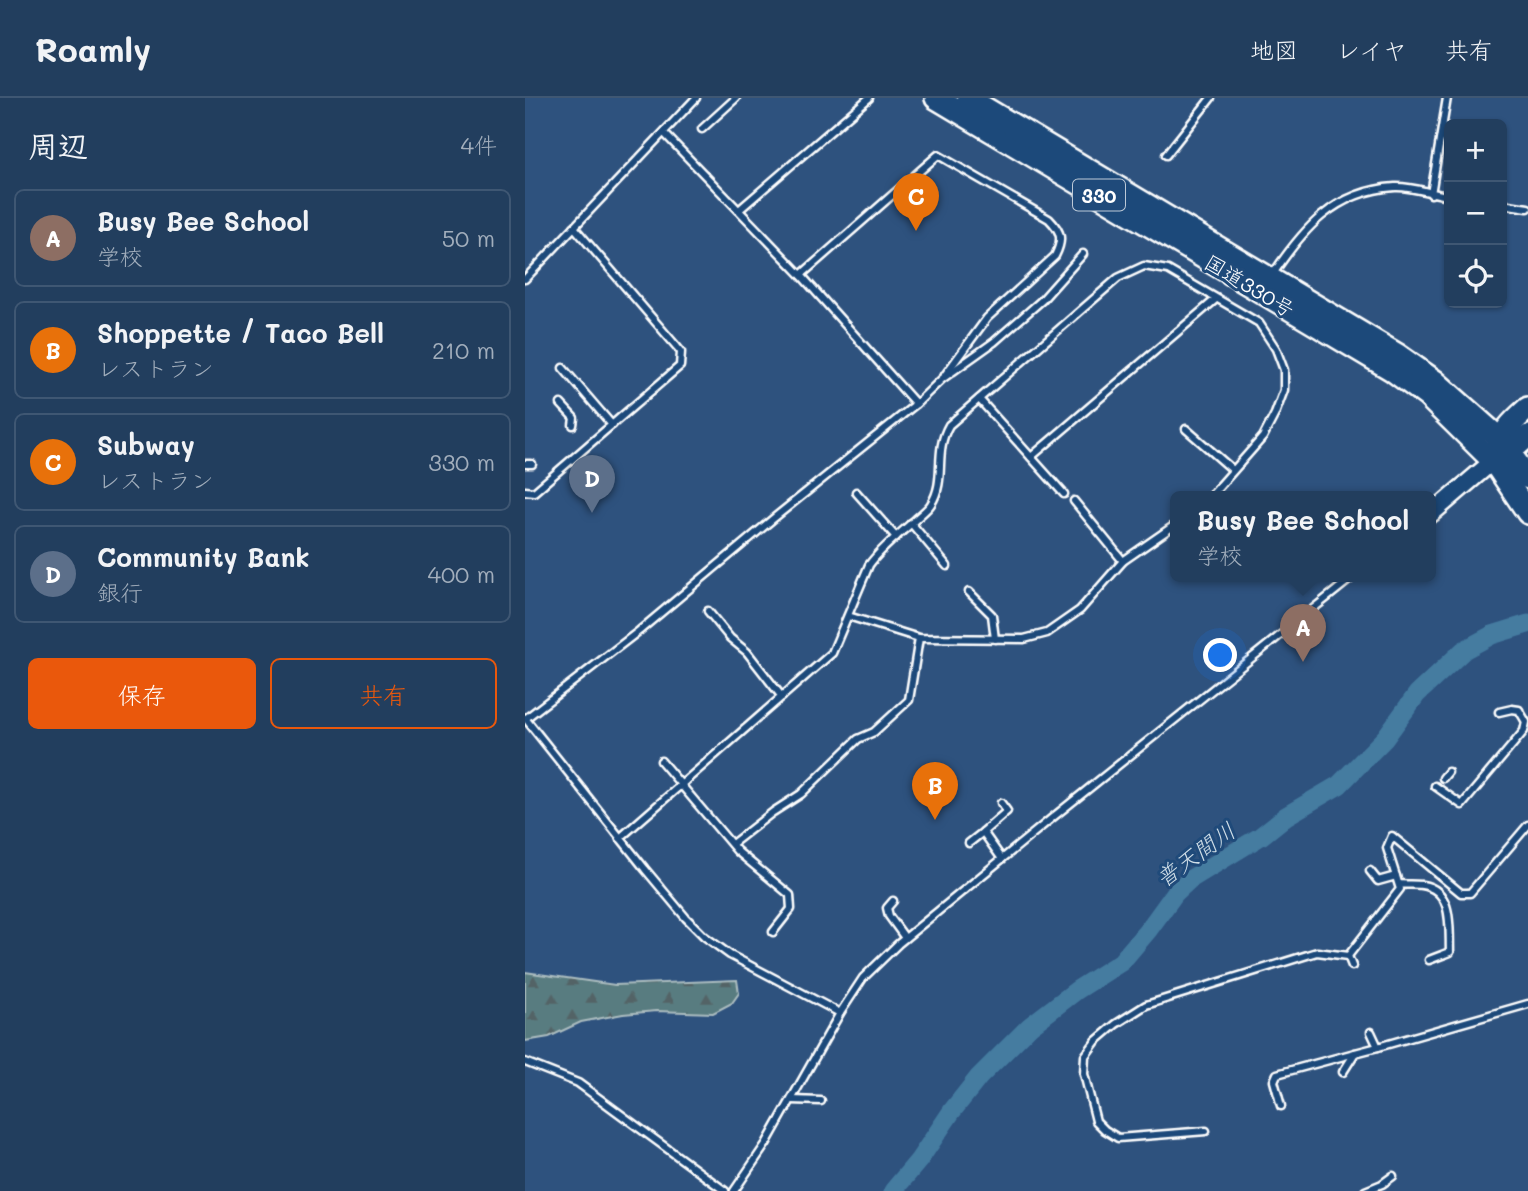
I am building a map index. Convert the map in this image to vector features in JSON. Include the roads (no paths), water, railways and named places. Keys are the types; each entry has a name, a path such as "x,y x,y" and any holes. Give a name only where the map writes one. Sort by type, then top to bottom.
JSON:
{"main road":[{"name":"国道330号","path":"936,98 1266,284"},
{"name":"国道330号","path":"968,98 1266,284 1392,370 1501,450 1528,478"},
{"path":"1501,450 1511,423 1528,408"},
{"path":"1501,450 1528,436"},
{"name":"国道330号","path":"1501,450 1528,513"}],"street":[{"path":"1436,509 1501,450"}],"lane":[{"path":"525,279 696,98"},
{"path":"702,129 736,98"},
{"path":"739,210 869,98"},
{"path":"1166,155 1211,98"},
{"path":"1431,194 1447,98"},
{"path":"664,132 801,275 916,404"},
{"path":"801,275 938,155 1049,219 1058,228 1061,237 1061,245 1055,256 987,318 942,379"},
{"path":"1266,284 1286,252 1315,220 1332,207 1358,195 1397,187 1444,195"},
{"path":"1507,205 1527,207"},
{"path":"525,491 534,492 680,366 681,352 575,227"},
{"path":"840,1013 730,955 704,936 620,838 525,718 639,631 916,404 942,379 994,342 1042,300 1083,254"},
{"path":"620,838 832,653 869,565 877,554 931,505 938,489 941,438 949,425 1118,278 1143,266 1168,270 1259,323 1270,337 1284,370 1283,390 1263,437 1215,491"},
{"path":"1031,457 1216,299"},
{"path":"563,368 612,425"},
{"path":"979,399 1064,494"},
{"path":"561,404 574,418 573,425"},
{"path":"1186,429 1233,470"},
{"path":"856,492 896,537"},
{"path":"1074,501 1123,561"},
{"path":"912,523 947,566"},
{"path":"848,616 919,638 1024,639 1047,633 1080,610 1123,561 1170,528"},
{"path":"734,1191 792,1100 840,1013 863,978 905,938 1347,582"},
{"path":"969,592 992,615 995,639"},
{"path":"708,611 730,638 747,652 782,697"},
{"path":"732,844 801,794 858,739 874,732 909,700 919,638"},
{"path":"1435,786 1462,805 1524,731 1526,722 1519,710 1499,712"},
{"path":"661,761 732,844 790,895 791,908 773,932"},
{"path":"969,843 1007,811 1001,803"},
{"path":"1348,956 1400,889 1387,848 1392,836 1461,893 1469,893 1528,825"},
{"path":"983,832 1002,859"},
{"path":"1370,871 1378,881 1396,876"},
{"path":"1398,884 1426,886 1441,895 1449,912 1450,952 1430,960"},
{"path":"893,901 887,908 889,916 905,938"},
{"path":"1206,1131 1118,1138 1105,1130 1096,1121 1084,1074 1085,1056 1095,1041 1146,1005 1317,952 1348,956"},
{"path":"1348,956 1352,966"},
{"path":"1281,1106 1274,1081 1277,1074 1528,1004"},
{"path":"1371,1032 1378,1046"},
{"path":"1343,1072 1355,1052"},
{"path":"525,1062 578,1083 725,1191"},
{"path":"792,1100 821,1101"},
{"path":"1365,1191 1393,1176"}],"waterway":[{"name":"普天間川","path":"893,1191 979,1077 1030,1026 1077,990 1121,962 1175,893 1189,880 1261,836 1286,816 1339,785 1385,738 1417,694 1464,650 1492,635 1528,624"}],"place":[{"name":"Subway","path":"916,231"},
{"name":"Community Bank","path":"592,513"},
{"name":"Busy Bee School","path":"1303,662"},
{"name":"Shoppette / Taco Bell","path":"935,820"}]}
